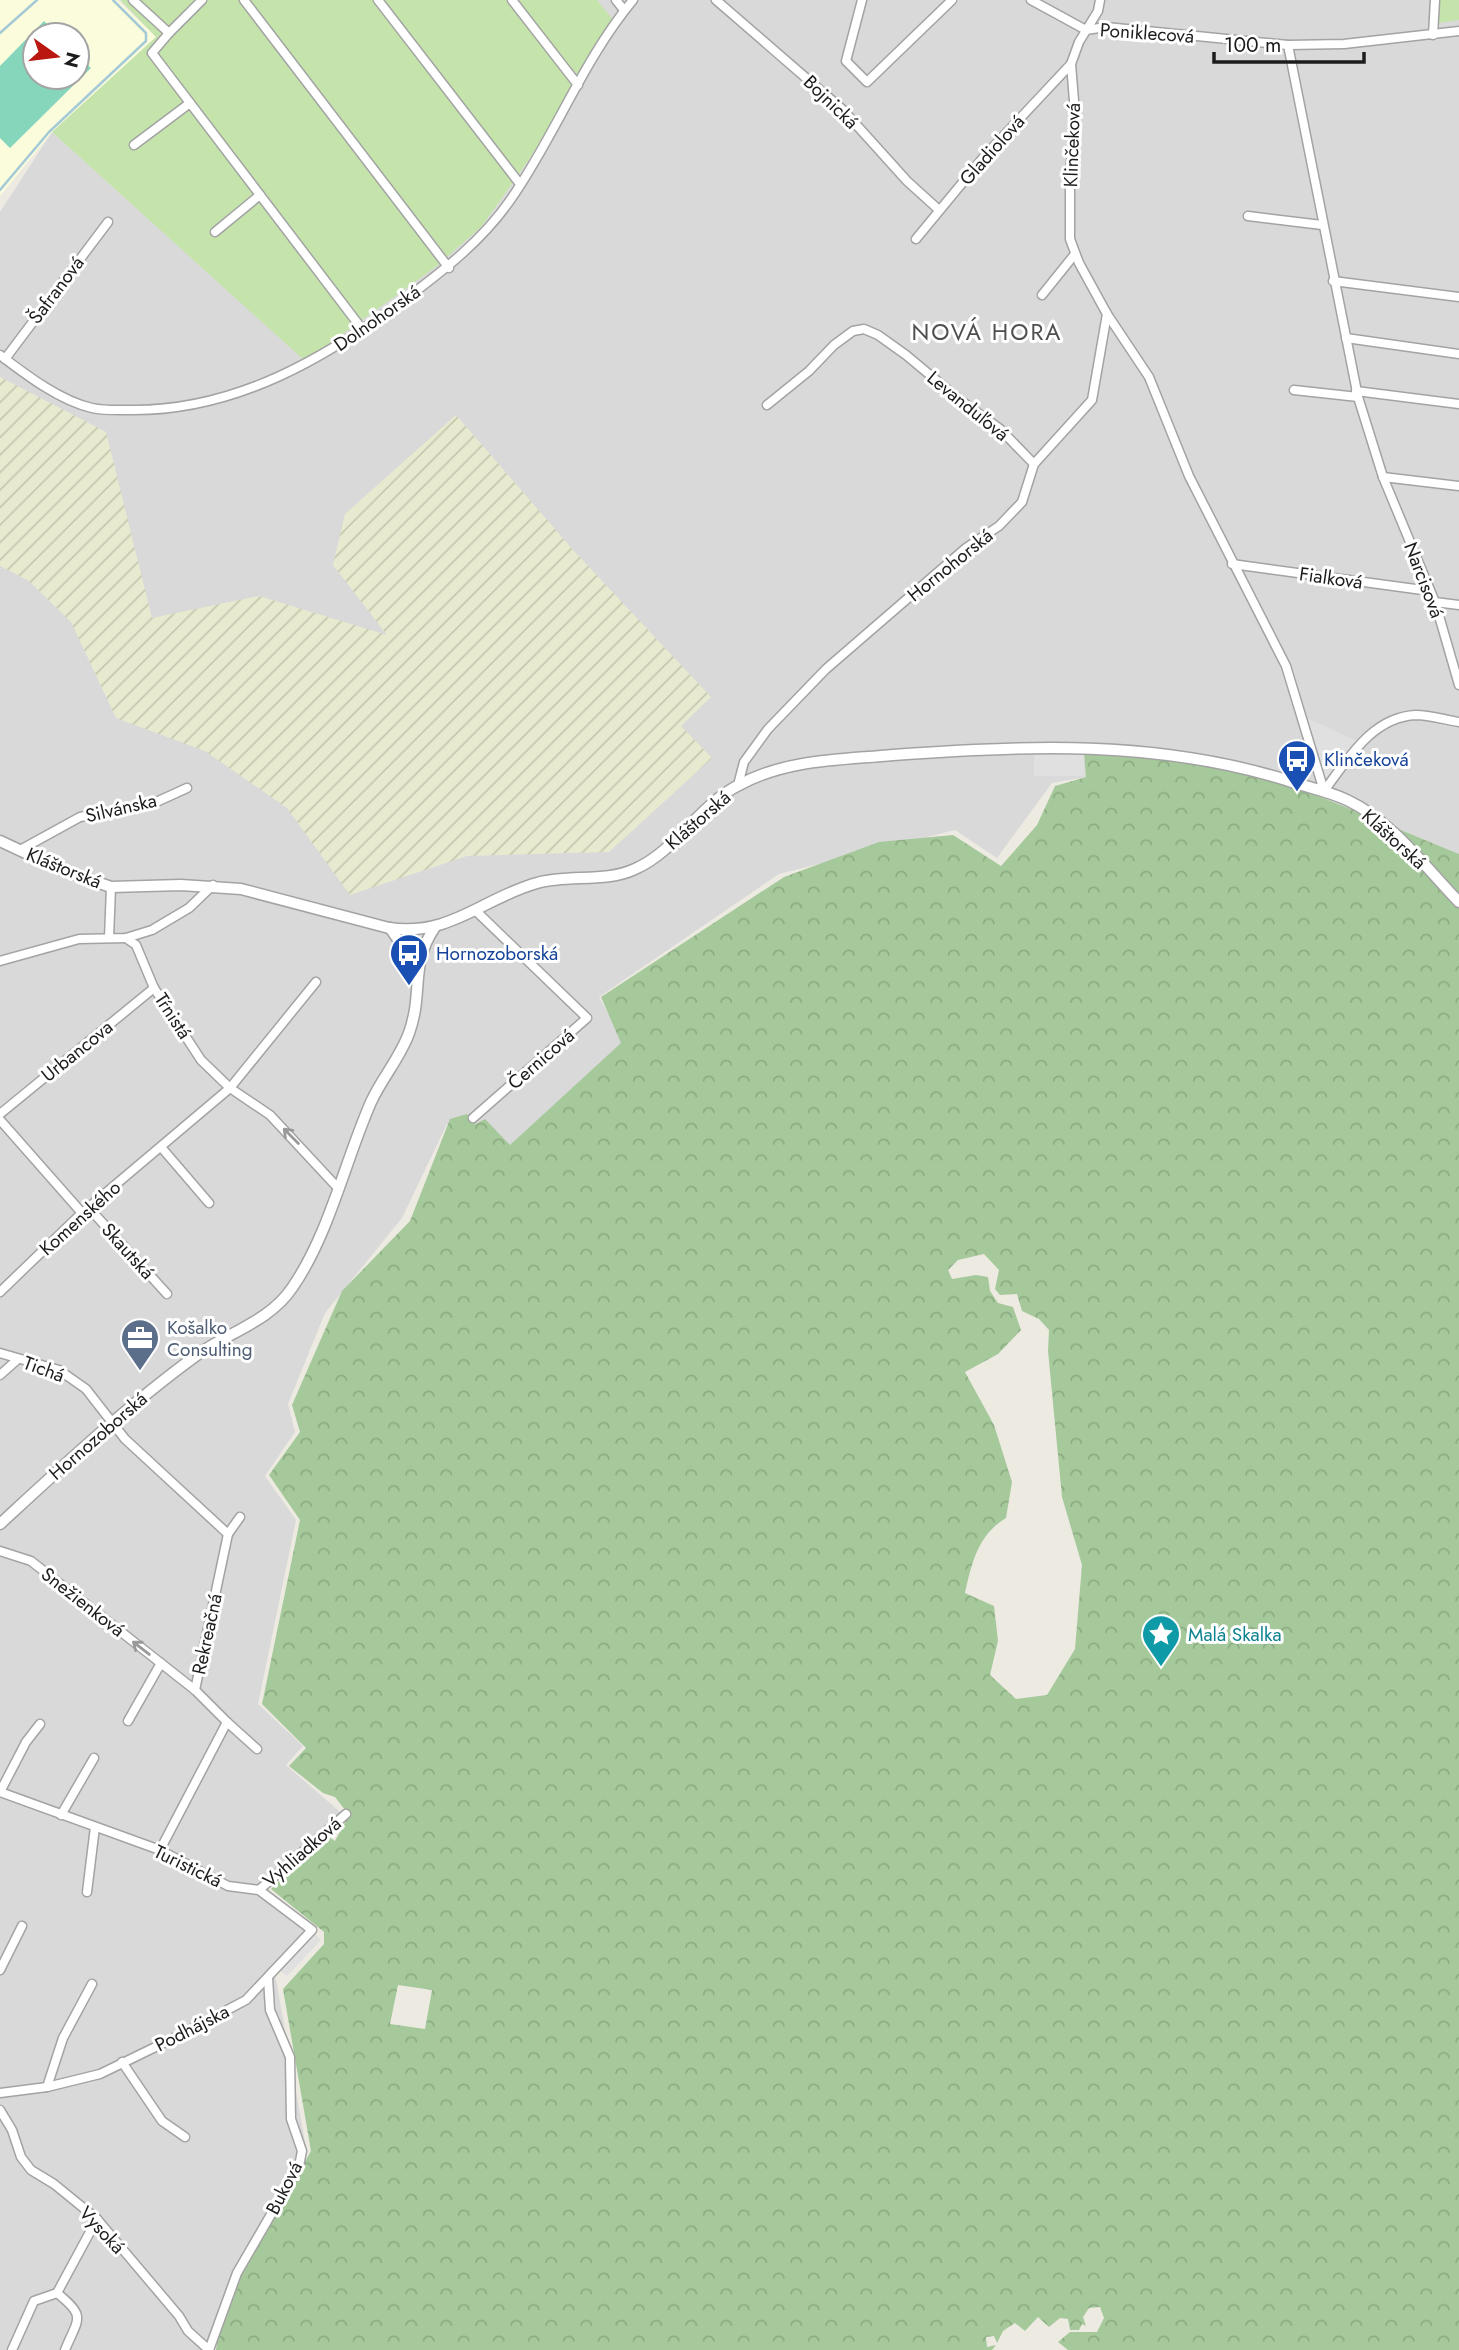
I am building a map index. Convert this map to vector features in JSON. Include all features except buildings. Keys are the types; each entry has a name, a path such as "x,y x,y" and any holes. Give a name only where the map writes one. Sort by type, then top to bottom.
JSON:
{"street":[{"path":"133,0 169,33"},
{"path":"202,0 152,53 362,329"},
{"path":"244,0 449,268"},
{"path":"378,0 520,184"},
{"path":"512,0 578,85"},
{"path":"616,0 624,10"},
{"name":"Dolnohorská","path":"2,357 81,404 116,410 163,410 230,396 309,364 449,268 511,200 578,85 632,0"},
{"name":"Bojnická","path":"716,0 843,110 907,181 939,210"},
{"path":"862,0 846,61 867,82 952,0"},
{"path":"1031,0 1086,30"},
{"name":"Klinčeková","path":"1100,0 1098,11 1071,64 1075,113 1070,175 1070,239 1075,254 1107,313 1149,377 1189,476 1286,666 1324,792"},
{"path":"1433,34 1436,0"},
{"name":"Poniklecová","path":"1086,30 1106,27 1288,45 1344,44 1459,31"},
{"name":"Narcisová","path":"1288,45 1357,394 1383,477 1435,602 1459,685"},
{"name":"Gladiolová","path":"916,239 1071,64"},
{"path":"134,145 190,103"},
{"path":"215,232 260,195"},
{"path":"1248,216 1322,225"},
{"name":"Šafranová","path":"2,357 108,222"},
{"path":"1042,295 1075,254"},
{"path":"1333,281 1459,297"},
{"name":"Hornohorská","path":"737,785 744,762 768,729 826,669 966,548 999,526 1022,502 1034,464 1092,400 1107,313"},
{"name":"Levanduľová","path":"767,405 834,345 853,331 864,329 878,335 906,355 1000,429 1034,464"},
{"path":"1346,338 1459,354"},
{"path":"1294,390 1459,404"},
{"path":"1383,477 1459,486"},
{"name":"Fialková","path":"1232,564 1430,592"},
{"path":"1435,602 1459,605"},
{"path":"1324,792 1371,732 1394,718 1418,715 1459,722"},
{"name":"Kláštorská","path":"0,841 62,870 111,887 213,886 256,892 389,928 414,931 435,927 538,883 610,876 635,869 657,856 737,785 781,768 819,761 997,747 1088,748 1195,757 1347,800 1372,815 1459,902"},
{"name":"Silvánska","path":"20,850 80,817 154,803 187,788"},
{"path":"0,961 79,939 126,938 152,930 189,908 213,886"},
{"path":"109,938 111,887"},
{"name":"Černicová","path":"473,1118 587,1018 476,911"},
{"name":"Hornozoborská","path":"0,1524 112,1421 200,1353 267,1314 291,1290 310,1258 372,1100 408,1035 419,997 417,967 423,946 435,927"},
{"path":"389,928 417,967"},
{"name":"Tŕnistá","path":"126,938 136,945 154,988 201,1060 230,1088 270,1115 337,1187"},
{"path":"230,1088 316,982"},
{"name":"Urbancova","path":"0,1114 154,988"},
{"name":"Komenského","path":"0,1292 85,1210 230,1088"},
{"name":"Skautská","path":"0,1121 167,1294"},
{"path":"161,1147 209,1203"},
{"name":"Tichá","path":"0,1353 59,1370 86,1389 112,1421"},
{"path":"0,1375 18,1359"},
{"path":"112,1421 124,1439 228,1534"},
{"name":"Rekreačná","path":"240,1517 228,1534 195,1690 257,1749"},
{"name":"Snežienková","path":"0,1551 31,1561 195,1690"},
{"path":"128,1721 161,1663"},
{"path":"160,1850 227,1722"},
{"name":"Turistická","path":"40,1724 26,1742 0,1792 160,1850 228,1886 259,1890 312,1930"},
{"path":"61,1815 94,1758"},
{"name":"Vyhliadková","path":"259,1890 346,1814"},
{"path":"87,1892 95,1827"},
{"path":"0,1970 22,1926"},
{"name":"Podhájska","path":"0,2093 47,2087 100,2074 246,2000 312,1930"},
{"name":"Buková","path":"209,2350 237,2273 299,2166 302,2151 291,2119 290,2057 270,2010 268,1978"},
{"path":"47,2087 63,2038 92,1984"},
{"path":"122,2062 162,2121 185,2137"},
{"name":"Vysoká","path":"0,2110 31,2170 54,2184 97,2220 179,2316 188,2332 209,2350"},
{"path":"12,2350 34,2301 57,2293 97,2220"},
{"path":"57,2293 76,2308 78,2316 65,2350"}],"shaded area":[{"path":"0,0 117,0 156,37 52,132 0,196"},
{"path":"597,0 1459,0 1459,854 1280,780 1084,754 1086,777 1052,783 997,858 955,830 779,874 599,997 628,1049 498,1165 466,1131 447,1124 402,1218 325,1313 288,1404 295,1432 265,1476 296,1520 258,1704 303,1746 286,1765 346,1817 268,1889 315,1929 275,1974 307,2153 239,2275 213,2350 0,2350 0,212 52,132 306,361 482,226 528,161 612,20"},
{"path":"0,377 106,432 152,618 259,596 387,635 333,565 345,514 456,415 574,551 711,697 681,726 712,758 609,852 467,856 350,895 287,808 205,751 116,718 71,622 29,581 0,566"},
{"path":"1307,718 1359,742 1325,785"},
{"path":"1084,753 1084,776 1034,776 1034,754"},
{"path":"314,1933 321,1940 287,1976 279,1970"}],"green space":[{"path":"120,0 597,0 613,20 528,161 482,226 437,266 305,361 52,132 156,37"},
{"path":"1431,0 1459,0 1459,20 1432,24"},
{"path":"21,45 21,91 68,91 10,148 0,138 0,66"},
{"path":"1084,753 1157,756 1280,780 1459,854 1459,2350 1068,2350 1058,2342 1070,2332 1097,2332 1104,2318 1100,2307 1089,2308 1083,2317 1086,2326 1082,2324 1079,2330 1070,2330 1068,2319 1060,2318 1049,2327 1038,2317 1025,2331 1015,2323 1003,2331 997,2343 994,2336 986,2337 987,2347 996,2345 992,2350 216,2350 220,2330 242,2273 311,2151 283,1989 324,1944 324,1932 271,1889 326,1835 335,1841 349,1815 335,1797 323,1793 289,1766 306,1748 262,1704 300,1520 269,1475 300,1432 292,1405 342,1291 410,1221 450,1119 467,1114 476,1124 485,1119 510,1145 621,1043 601,997 784,877 879,842 953,835 1001,866 1037,825 1055,786 1086,777","holes":["984,1254 999,1270 995,1289 1000,1295 1017,1294 1022,1311 1039,1319 1049,1330 1048,1351 1062,1497 1082,1565 1075,1649 1047,1695 1016,1699 990,1675 998,1641 994,1606 965,1593 978,1550 989,1533 1006,1518 1012,1482 994,1425 965,1372 998,1354 1021,1330 1013,1307 998,1303 990,1291 988,1277 976,1275 952,1279 948,1270 958,1260","398,1985 432,1990 425,2029 390,2024"]}],"waterway":[{"path":"0,33 37,0"},
{"path":"0,190 49,132 146,41 146,33 113,0"}],"place":[{"name":"Klinčeková","path":"1297,793"},
{"name":"Hornozoborská","path":"409,987"},
{"name":"Košalko Consulting","path":"140,1372"},
{"name":"Malá Skalka","path":"1161,1668"}],"district":[{"name":"NOVÁ HORA","path":"987,332"}]}
